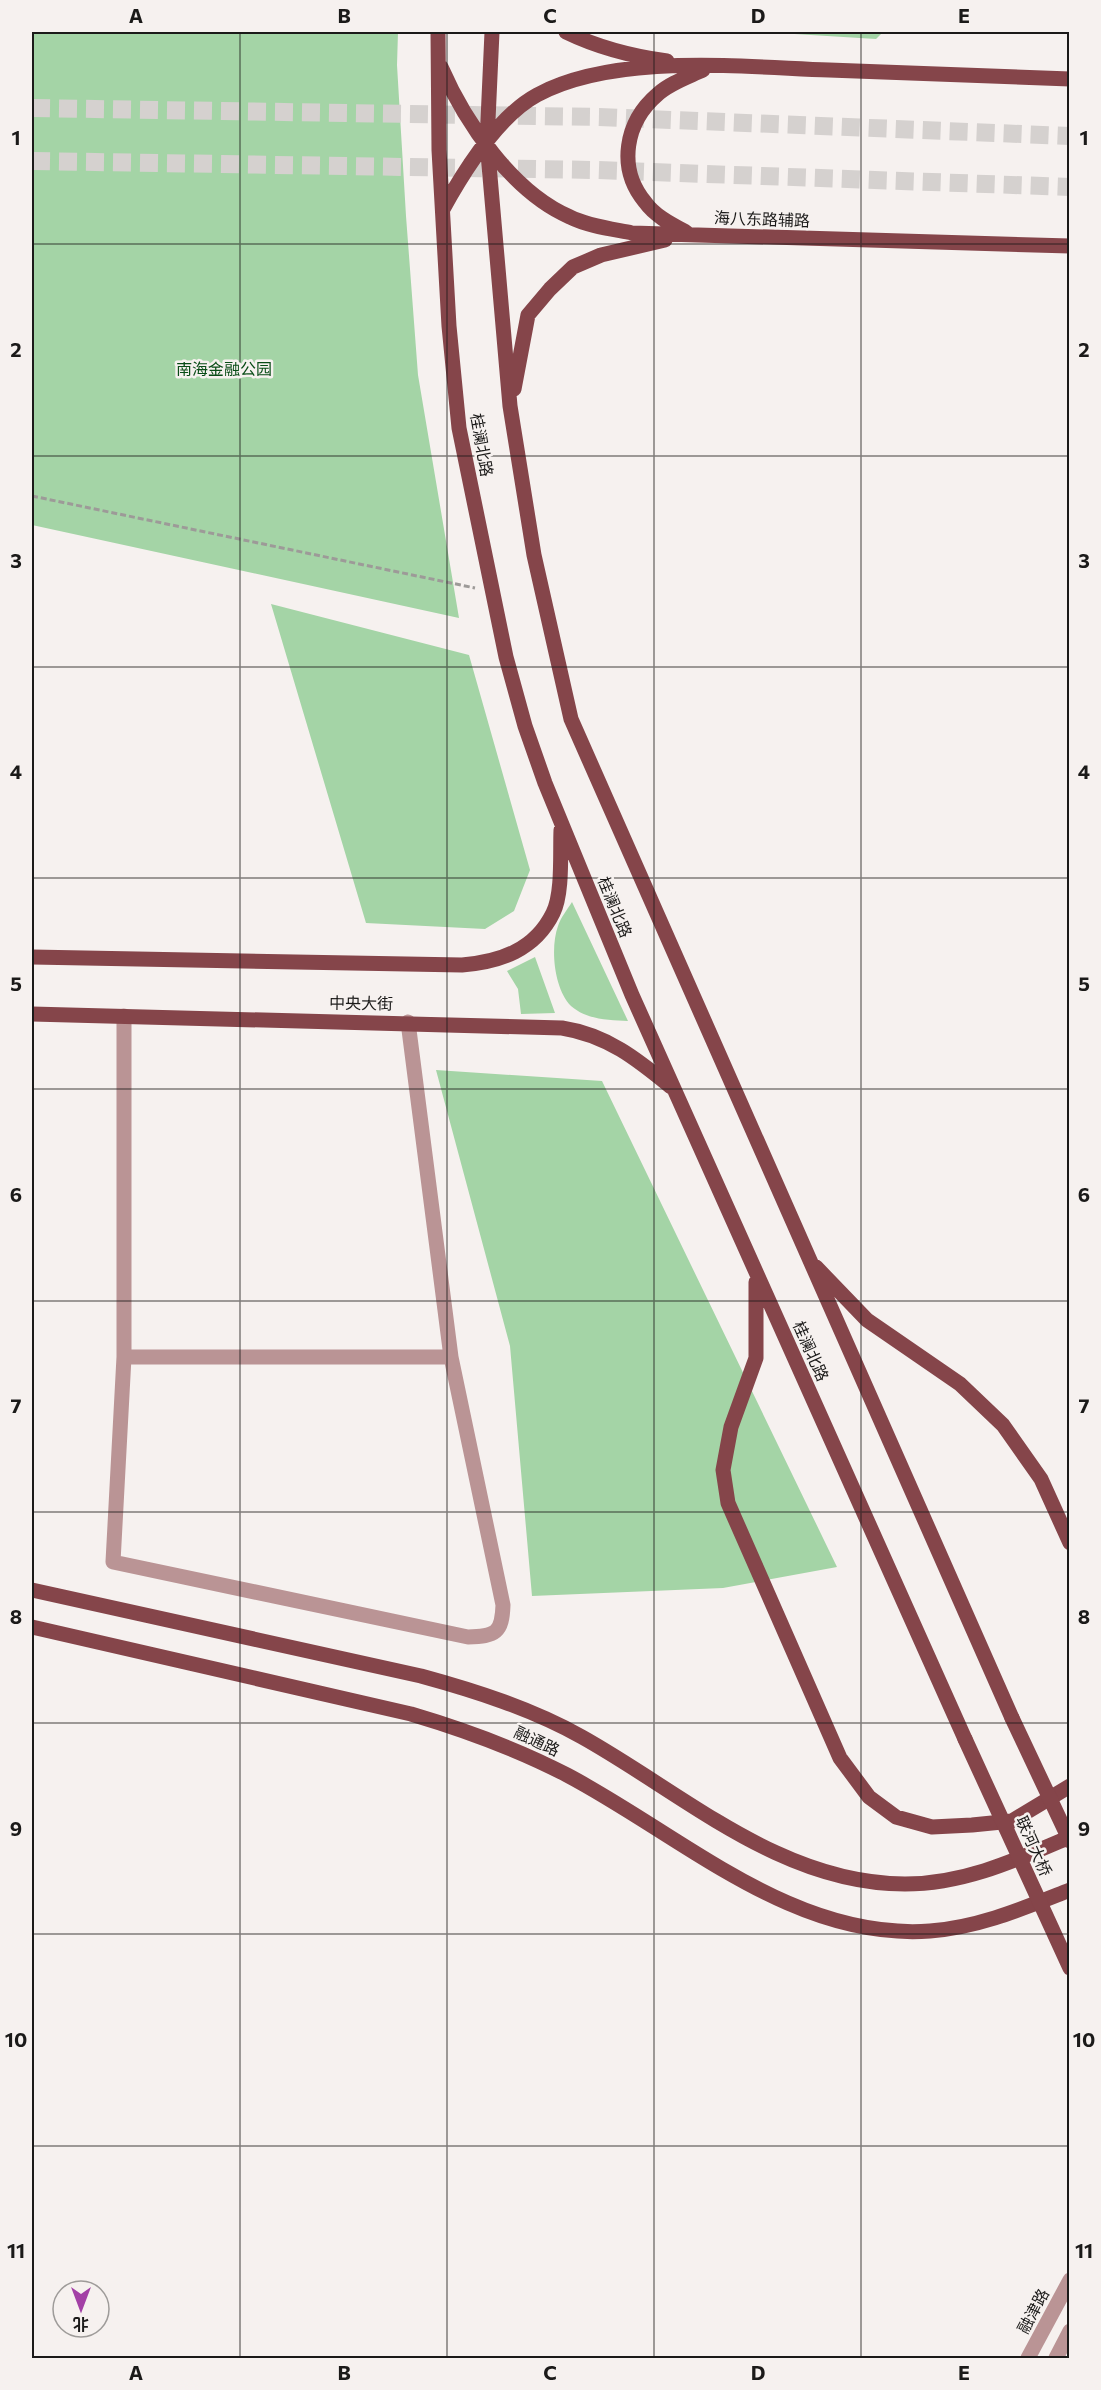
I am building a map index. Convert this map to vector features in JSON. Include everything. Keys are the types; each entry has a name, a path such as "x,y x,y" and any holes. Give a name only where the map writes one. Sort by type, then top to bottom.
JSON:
{"main road":[{"name":"桂澜北路","path":"438,32 442,211 448,326 459,428 492,591 525,726 561,825 673,1088 966,1739"},
{"name":"桂澜北路","path":"492,32 487,142 510,406 534,555 571,719 1012,1718"},
{"path":"566,32 592,45 628,56 711,66 1070,79"},
{"name":"海八东路辅路","path":"438,61 455,99 513,178 570,218 632,233 1070,246"},
{"path":"442,211 460,177 487,142 519,107 565,82 608,71 711,66"},
{"path":"691,235 666,222 646,204 634,186 628,165 627,147 632,127 659,92 711,66"},
{"path":"510,406 528,315 573,267 601,255 691,235"},
{"path":"32,957 462,965 491,963 518,951 540,932 554,912 561,825"},
{"name":"中央大街","path":"32,1014 408,1022 585,1032 610,1042 673,1088"},
{"path":"808,1259 867,1320 960,1384 1004,1425 1041,1479 1070,1543"},
{"path":"756,1273 756,1358 731,1427 723,1470 728,1503 840,1758 869,1797 896,1817 932,1827 1012,1821 1070,1786"},
{"name":"融通路","path":"32,1590 421,1676 482,1692 581,1736 761,1846 796,1862 871,1883 907,1884 977,1874 1070,1837"},
{"name":"融通路","path":"32,1627 411,1714 469,1731 521,1752 569,1776 748,1883 818,1915 893,1930 929,1931 967,1926 1002,1917 1070,1890"},
{"name":"联河大桥","path":"1012,1718 1070,1841"},
{"name":"联河大桥","path":"966,1739 1070,1968"}],"street":[{"path":"124,1016 124,1357 113,1562 468,1637 486,1636 496,1632 502,1622 503,1605 451,1357 408,1022"},
{"path":"124,1357 451,1357"},
{"name":"融津路","path":"1028,2358 1070,2280"},
{"path":"1056,2358 1070,2331"}],"path":[{"path":"32,496 492,591"}],"green space":[{"name":"南海金融公园","path":"32,32 398,32 397,65 418,375 459,618 32,525"},
{"path":"761,32 883,32 876,39"},
{"path":"271,604 469,655 530,870 514,911 485,929 366,923"},
{"path":"572,902 628,1021 584,1014 577,1011 565,999 557,979 554,945 558,926"},
{"path":"535,957 555,1013 521,1014 518,989 507,971"},
{"path":"436,1070 602,1081 837,1567 723,1588 532,1596 510,1346"}],"tunnel":[{"path":"32,108 599,117 1070,136"},
{"path":"32,161 596,170 1070,187"}]}
